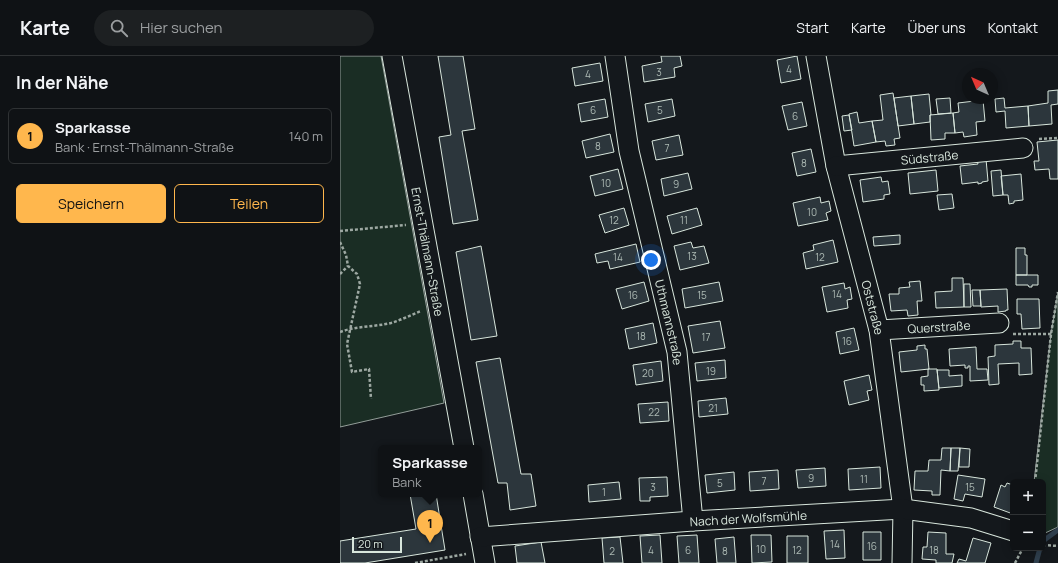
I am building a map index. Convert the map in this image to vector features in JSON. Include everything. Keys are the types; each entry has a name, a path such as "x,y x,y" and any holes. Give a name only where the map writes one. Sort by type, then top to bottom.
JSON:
{"street":[{"name":"Ernst-Thälmann-Straße","path":"392,56 463,445"},
{"name":"Uthmannstraße","path":"615,56 629,151 677,352 693,521"},
{"name":"Oststraße","path":"816,56 836,166 878,330 903,509 902,563"},
{"name":"Südstraße","path":"836,166 1023,148"},
{"name":"Querstraße","path":"878,330 996,323"},
{"path":"474,497 483,550"},
{"name":"Nach der Wolfsmühle","path":"483,550 693,521 903,509 971,518 1010,530"}],"path":[{"path":"340,231 423,223"},
{"path":"340,242 346,255 348,266 357,274 360,284 347,344 352,372 369,369 371,398"},
{"path":"340,274 348,266"},
{"path":"1035,479 1051,334 1058,292"},
{"path":"340,332 350,328 371,327 392,322 438,305"},
{"path":"996,323 1014,334 1051,334"},
{"path":"1046,546 1058,546"},
{"path":"415,563 483,550"},
{"path":"1015,563 1021,551"}],"green space":[{"path":"340,56 381,56 444,403 340,427"},
{"path":"1058,292 1058,527 1046,533 1046,479 1034,479 1051,334"}],"building":[{"path":"438,56 463,56 475,129 462,131 478,220 453,224 439,137 451,135"},
{"path":"661,56 680,56 682,66 674,68 675,77 644,82 642,66 662,62"},
{"path":"797,56 801,79 781,83 777,60"},
{"path":"600,63 603,81 575,86 572,68"},
{"path":"1058,90 1058,104 1051,105 1052,124 1029,126 1028,106 1048,103 1048,91"},
{"path":"893,93 900,138 894,139 895,145 886,146 885,141 876,142 872,121 883,120 880,95"},
{"path":"929,94 931,115 930,122 914,124 911,96"},
{"path":"911,96 914,124 898,126 894,98"},
{"path":"950,98 951,113 938,114 936,99"},
{"path":"1004,98 1005,108 1028,106 1029,126 1006,128 1005,111 996,112 995,104 998,104 998,99"},
{"path":"605,99 608,117 581,122 578,104"},
{"path":"672,99 675,116 648,122 645,104"},
{"path":"802,102 807,126 788,130 782,106"},
{"path":"958,103 983,104 985,121 976,122 977,135 964,137 963,132 955,133 953,113 959,112"},
{"path":"857,112 859,123 872,121 876,142 854,146 849,114"},
{"path":"953,113 955,133 945,133 945,139 931,140 930,115"},
{"path":"849,115 852,130 844,131 842,116"},
{"path":"610,134 614,152 586,158 582,141"},
{"path":"679,135 683,155 656,160 652,141"},
{"path":"1058,140 1058,179 1050,179 1049,169 1035,170 1034,161 1039,161 1037,142"},
{"path":"811,149 816,172 797,176 792,153"},
{"path":"986,159 988,181 978,184 978,182 962,184 960,166 978,164 977,160"},
{"path":"618,169 623,189 595,196 590,176"},
{"path":"936,170 938,191 910,194 908,173"},
{"path":"1001,170 1003,195 993,196 991,171"},
{"path":"688,173 692,189 664,196 661,179"},
{"path":"1021,174 1023,200 1014,201 1014,203 1009,204 1008,195 1003,195 1001,176"},
{"path":"881,177 882,182 888,181 890,194 884,195 884,199 863,202 860,180"},
{"path":"952,194 954,208 939,210 937,195"},
{"path":"820,197 821,203 829,201 831,211 826,213 828,220 798,226 793,203"},
{"path":"624,208 629,225 605,233 599,215"},
{"path":"697,208 702,225 672,234 667,216"},
{"path":"900,235 900,244 874,246 873,237"},
{"path":"833,240 838,262 806,269 803,253 814,250 813,245"},
{"path":"691,242 693,248 704,246 709,263 680,270 674,246"},
{"path":"636,244 640,262 610,269 608,261 597,263 595,254"},
{"path":"481,246 497,336 471,340 456,252"},
{"path":"1016,248 1025,248 1025,255 1027,255 1027,275 1016,275"},
{"path":"1016,275 1038,275 1038,285 1032,285 1032,287 1029,287 1028,285 1016,285"},
{"path":"952,278 963,278 964,307 936,308 935,292 952,291"},
{"path":"920,281 922,301 917,301 918,315 908,316 907,310 891,311 889,294 899,294 899,288 910,287 909,282"},
{"path":"644,282 649,301 622,309 616,289"},
{"path":"719,282 723,301 685,308 682,289"},
{"path":"844,283 845,289 850,287 852,299 847,300 848,308 827,312 822,287"},
{"path":"964,284 970,284 971,307 964,307"},
{"path":"1007,289 1008,310 998,312 998,306 981,307 980,290"},
{"path":"972,290 980,290 981,306 973,306"},
{"path":"1017,299 1039,299 1040,328 1022,329 1021,314 1017,314"},
{"path":"720,321 725,348 693,353 688,326"},
{"path":"653,323 657,343 629,349 625,329"},
{"path":"854,328 859,350 840,354 836,332"},
{"path":"1013,341 1021,341 1021,348 1031,348 1032,374 1019,375 1019,363 998,364 999,384 989,385 988,357 995,356 995,345 1013,344"},
{"path":"925,345 925,349 927,349 929,369 901,372 899,352 917,350 917,346"},
{"path":"976,347 977,369 987,369 988,380 970,381 970,366 965,368 965,365 950,366 949,349"},
{"path":"500,358 521,474 531,474 536,506 510,510 507,483 498,483 476,362"},
{"path":"725,360 726,378 697,381 695,363"},
{"path":"661,361 663,381 636,385 633,365"},
{"path":"928,369 937,369 939,390 924,391 924,385 921,385 921,377 928,376"},
{"path":"937,370 949,370 949,376 962,375 962,386 939,388"},
{"path":"869,375 872,390 867,391 869,400 849,405 844,381"},
{"path":"726,398 728,414 699,417 698,401"},
{"path":"668,402 669,421 640,423 638,404"},
{"path":"942,448 951,448 950,471 941,470 940,495 932,495 932,491 914,490 915,471 928,471 929,460 941,460"},
{"path":"951,448 960,448 958,471 950,471"},
{"path":"960,448 970,449 969,467 959,467"},
{"path":"880,467 881,488 849,490 848,469"},
{"path":"825,468 826,486 798,488 796,470"},
{"path":"778,470 779,489 750,491 749,472"},
{"path":"734,472 735,490 707,493 705,475"},
{"path":"958,475 985,479 982,497 965,494 963,501 954,499"},
{"path":"667,477 668,496 650,497 650,501 640,501 639,478"},
{"path":"619,482 621,499 589,502 588,485"},
{"path":"1007,483 1010,484 1010,513 994,507 1001,485 1005,487"},
{"path":"411,497 436,497 445,550 365,563 340,563 340,541 416,529"},
{"path":"844,530 845,558 826,559 824,531"},
{"path":"863,532 881,532 881,560 863,560"},
{"path":"928,532 946,533 946,554 954,554 952,563 936,563 936,560 922,559 923,547 927,547"},
{"path":"660,535 662,563 642,563 640,536"},
{"path":"697,535 699,563 679,563 677,536"},
{"path":"751,535 771,535 772,562 752,563"},
{"path":"787,536 808,536 808,563 787,563"},
{"path":"620,537 623,563 604,563 602,538"},
{"path":"734,537 736,563 717,563 715,539"},
{"path":"973,538 991,543 985,563 957,563 959,559 966,561"},
{"path":"541,542 545,563 517,563 515,546"}],"waterway":[{"path":"1046,539 1058,530"},
{"path":"1036,563 1039,551"}],"place":[{"name":"Sparkasse","path":"430,543"}]}
